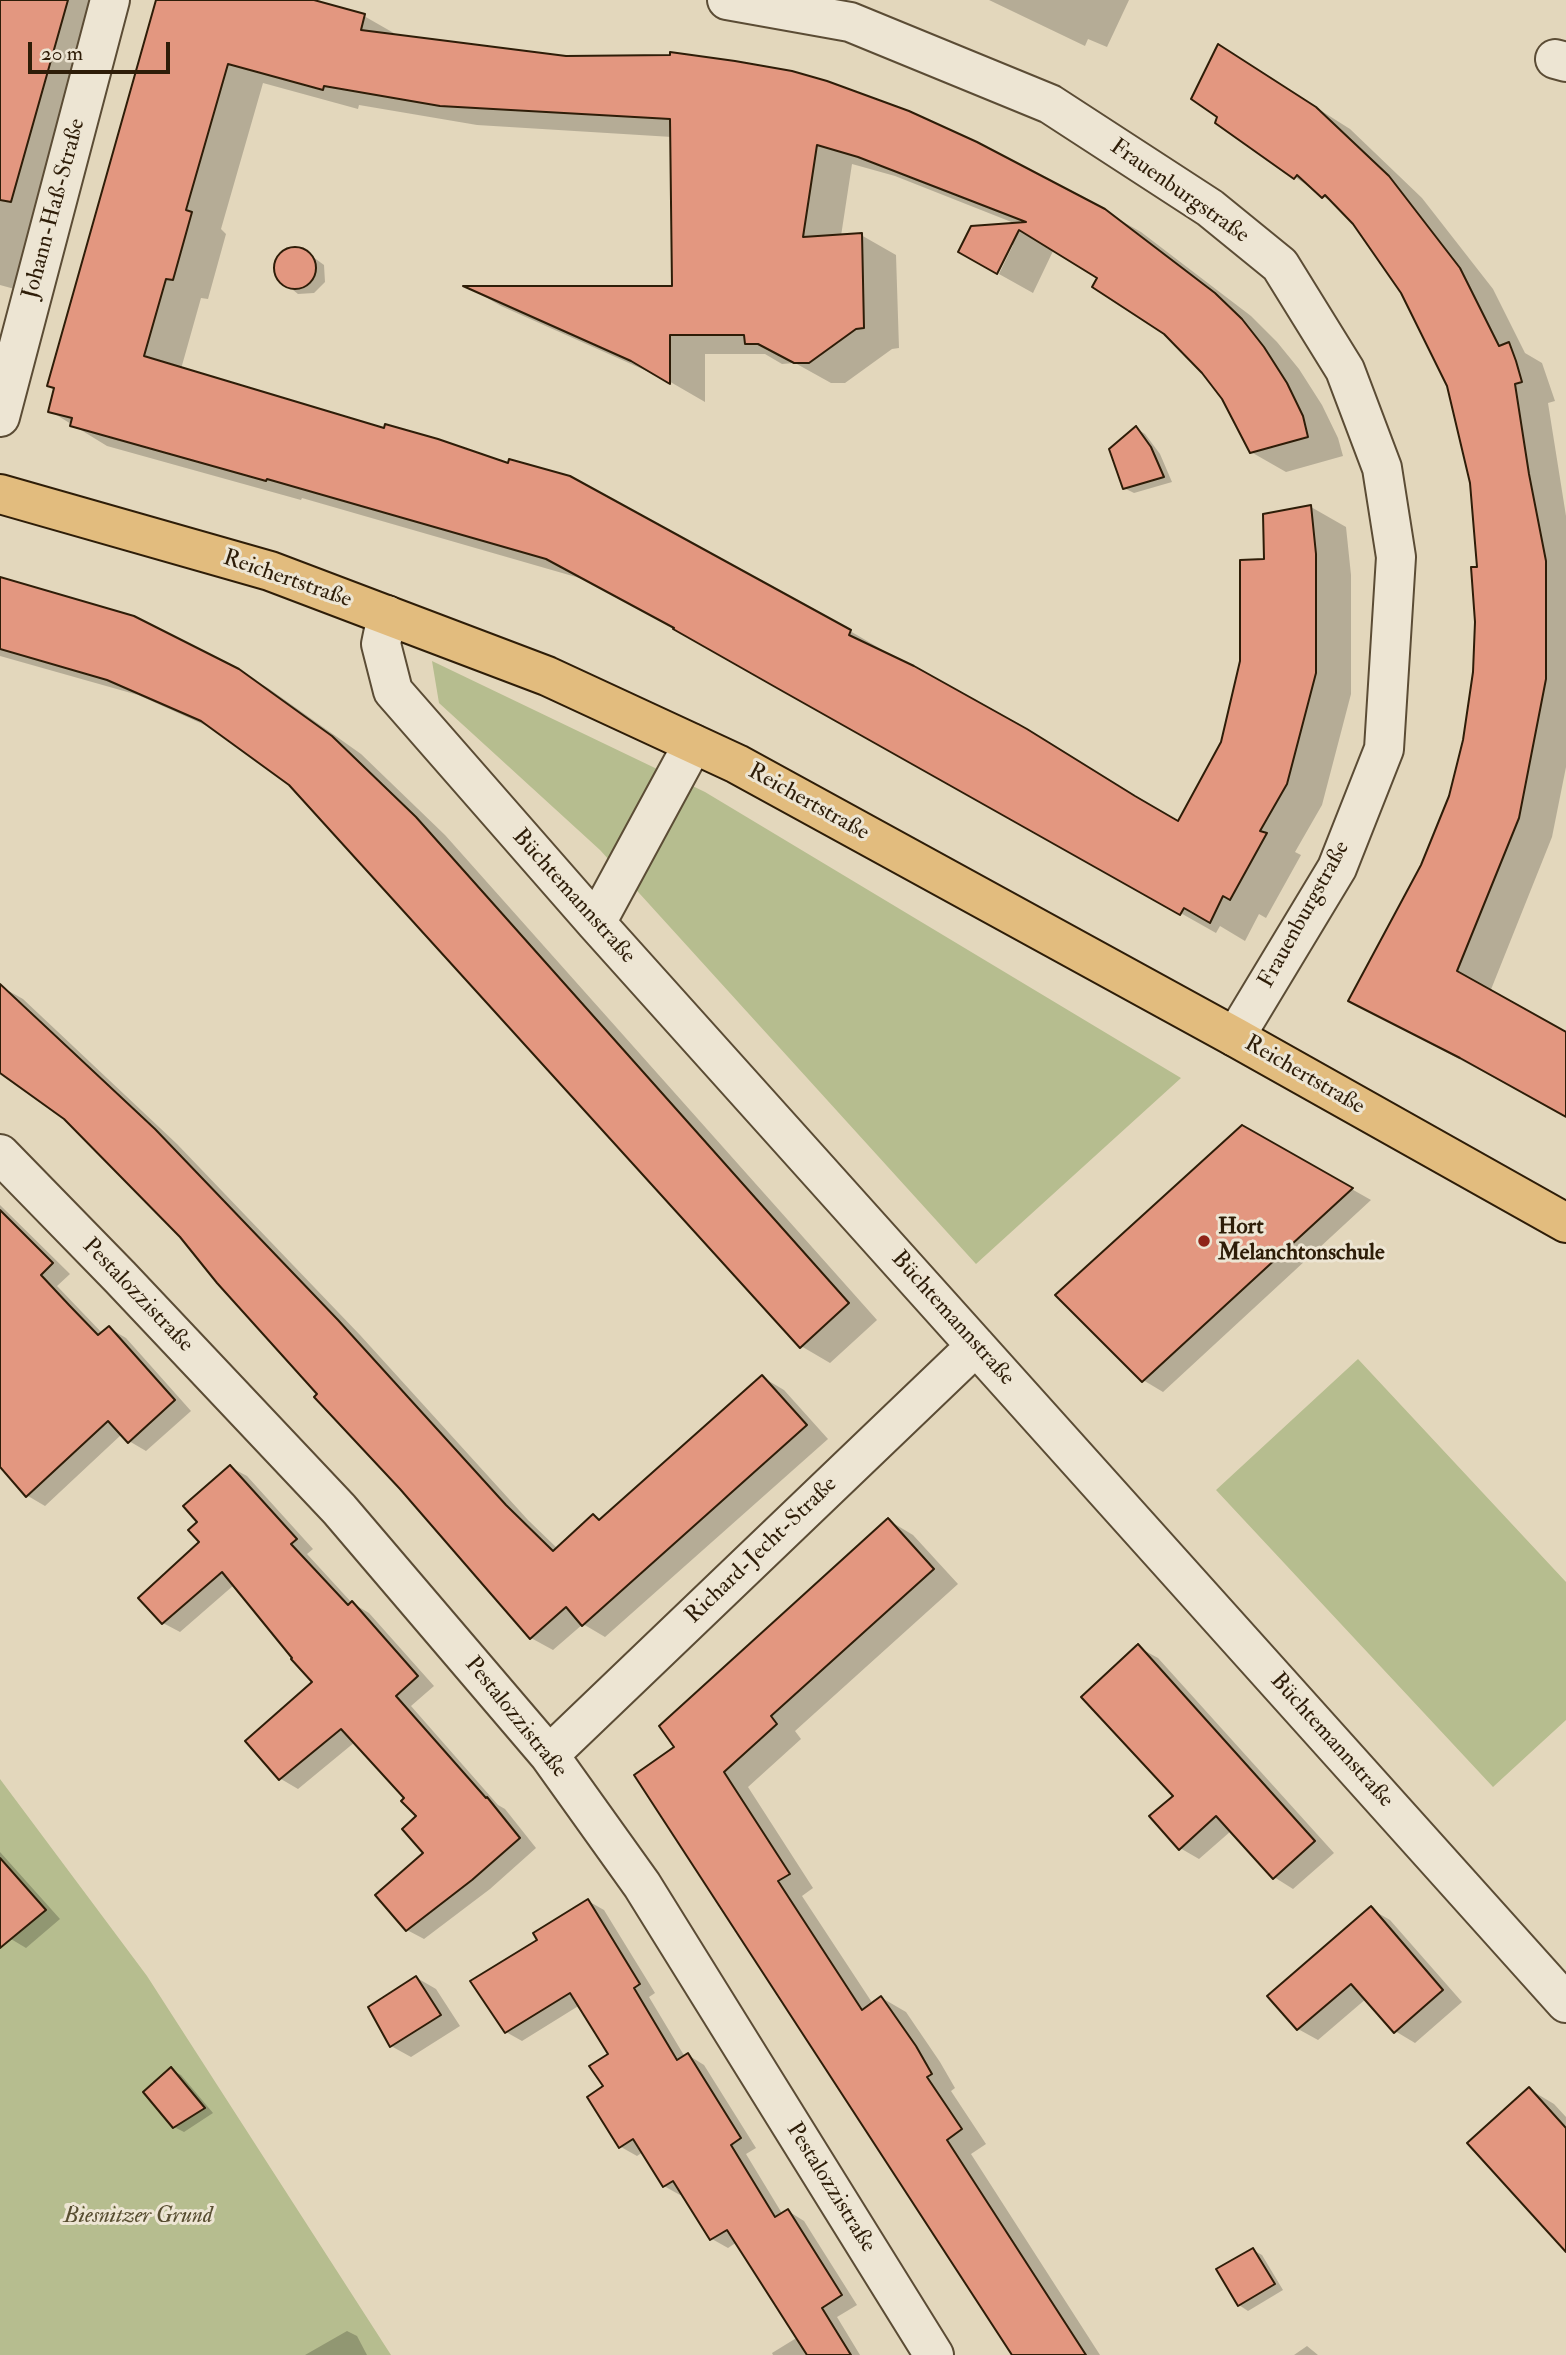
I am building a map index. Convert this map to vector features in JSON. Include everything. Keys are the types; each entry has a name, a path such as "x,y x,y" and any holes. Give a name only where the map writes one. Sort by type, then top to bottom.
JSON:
{"main road":[{"name":"Reichertstraße","path":"0,494 270,572 548,676 737,764 1235,1037 1566,1223"}],"street":[{"name":"Johann-Haß-Straße","path":"0,417 110,0"},
{"name":"Frauenburgstraße","path":"727,0 850,22 1050,104 1210,208 1280,265 1345,370 1382,468 1396,557 1384,749 1337,868 1235,1037"},
{"name":"Büchtemannstraße","path":"387,615 381,644 393,691 596,923 1566,2003"},
{"path":"596,923 693,744"},
{"name":"Pestalozzistraße","path":"0,1154 339,1509 549,1755 642,1885 934,2355"},
{"name":"Richard-Jecht-Straße","path":"549,1755 976,1346"}],"green space":[{"path":"432,661 705,792 1181,1078 976,1264 600,850 439,703"},
{"path":"1358,1359 1566,1582 1566,1720 1493,1787 1216,1490"},
{"name":"Biesnitzer Grund","path":"0,1779 147,1976 391,2355 0,2355"}],"building":[{"path":"0,0 68,0 11,202 0,200"},
{"path":"156,0 314,0 365,14 361,30 566,56 670,55 670,52 792,71 909,111 977,142 1105,209 1215,293 1242,319 1264,347 1287,383 1303,416 1308,437 1250,453 1222,399 1202,373 1164,334 1092,287 1097,278 1019,230 997,274 958,252 971,226 1026,222 858,157 817,145 803,237 862,233 864,328 856,329 809,363 794,363 758,344 745,344 744,335 670,335 670,384 631,361 463,286 672,286 670,119 440,106 324,86 323,90 228,64 186,210 192,212 173,280 166,279 144,356 384,428 385,424 438,439 508,463 509,459 570,476 851,630 849,635 914,666 1027,729 1178,821 1221,742 1240,661 1240,560 1264,559 1263,514 1311,505 1316,554 1316,673 1287,784 1260,831 1267,833 1230,900 1223,896 1210,923 1184,908 1180,915 674,628 546,559 70,426 72,418 48,412 54,388 47,386"},
{"path":"1218,44 1316,107 1389,176 1460,268 1499,346 1509,342 1516,361 1522,382 1515,384 1546,561 1546,679 1519,818 1457,971 1566,1032 1566,1117 1460,1058 1348,1001 1421,865 1449,796 1463,740 1473,672 1475,622 1471,567 1477,567 1470,483 1447,386 1401,293 1353,224 1325,195 1322,198 1297,175 1294,179 1215,123 1217,117 1191,99"},
{"path":"295,247 310,253 316,268 310,283 295,289 280,283 274,268 280,253"},
{"path":"1136,426 1151,447 1164,477 1123,489 1109,449"},
{"path":"0,577 134,616 239,669 332,736 416,817 849,1303 800,1348 289,785 201,721 107,680 0,649"},
{"path":"0,984 155,1129 338,1320 506,1505 553,1551 593,1514 599,1520 762,1375 807,1425 582,1626 566,1607 530,1639 400,1489 314,1397 317,1394 217,1283 180,1237 64,1119 0,1073"},
{"name":"Hort Melanchtonschule","path":"1242,1125 1353,1188 1142,1382 1055,1295"},
{"path":"0,1210 53,1263 41,1275 98,1335 109,1326 175,1400 128,1443 108,1421 26,1497 0,1467"},
{"path":"230,1465 297,1539 291,1544 348,1605 352,1601 418,1676 396,1696 487,1797 520,1838 472,1880 406,1931 375,1895 423,1853 402,1829 416,1816 401,1801 404,1798 341,1729 279,1780 245,1741 312,1682 222,1572 162,1624 138,1598 199,1542 188,1530 197,1522 183,1506"},
{"path":"888,1518 934,1569 771,1716 777,1724 724,1772 790,1874 778,1881 862,2010 881,1996 916,2046 932,2074 927,2077 962,2129 947,2140 1086,2355 1012,2355 634,1775 674,1747 659,1726"},
{"path":"1138,1644 1315,1841 1273,1879 1216,1816 1179,1850 1149,1816 1173,1796 1081,1697"},
{"path":"0,1858 46,1910 0,1948"},
{"path":"588,1899 640,1984 634,1988 677,2060 688,2053 741,2138 731,2145 775,2217 788,2209 842,2295 822,2308 851,2355 807,2355 727,2230 710,2240 673,2181 663,2187 633,2139 619,2148 587,2097 603,2086 589,2066 608,2054 570,1993 505,2033 470,1981 537,1940 533,1933"},
{"path":"1371,1906 1443,1990 1394,2033 1351,1984 1297,2030 1267,1996"},
{"path":"416,1976 441,2015 390,2047 368,2007"},
{"path":"171,2067 205,2108 173,2128 143,2092"},
{"path":"1529,2087 1566,2128 1566,2252 1467,2143"},
{"path":"1253,2248 1275,2284 1238,2306 1216,2269"}],"place":[{"name":"Hort Melanchtonschule","path":"1204,1241"}]}
